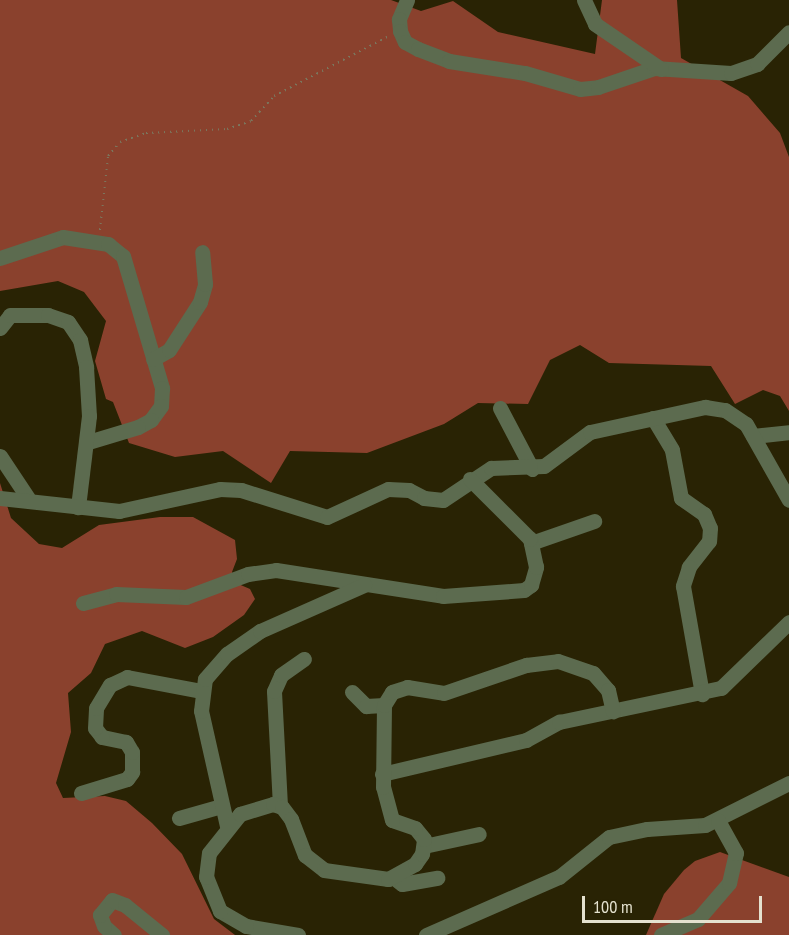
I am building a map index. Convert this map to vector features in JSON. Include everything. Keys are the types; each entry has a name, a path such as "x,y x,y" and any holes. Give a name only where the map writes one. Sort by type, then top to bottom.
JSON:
{"street":[{"path":"407,0 399,19 400,31 405,42 430,55 580,88 598,87 642,70 661,69 717,74 738,71 758,64 789,32"},
{"path":"584,0 595,24 661,69"},
{"path":"0,258 63,237 99,241 112,246 123,256 162,397 157,414 138,427 88,442"},
{"path":"153,359 169,350 196,309 205,284 202,252"},
{"path":"0,328 10,315 32,313 59,318 74,329 86,367 88,442 78,507"},
{"path":"0,498 28,498 119,512 220,489 241,490 327,517 388,489 409,490 424,498 443,500 470,479 491,468 532,469 544,465 590,432 654,418 690,407 715,409 739,417 753,435 789,500"},
{"path":"500,408 532,469"},
{"path":"654,418 672,450 681,498 704,514 710,528 709,541 689,567 683,586 702,694"},
{"path":"753,435 789,432"},
{"path":"0,456 28,498"},
{"path":"83,603 117,594 186,597 248,574 276,570 443,596 524,590 535,578 531,543 522,529 470,479"},
{"path":"531,543 594,521"},
{"path":"227,826 201,711 201,691 211,670 242,642 292,614 364,585"},
{"path":"382,774 526,740 559,722 702,694 727,685 789,622"},
{"path":"304,659 281,675 274,691 280,806 291,819 305,855 324,870 376,880 393,878 416,864 424,846 424,839 415,828 392,820 382,774 384,705 386,698 399,688 444,693 526,665 558,661 593,673 608,690 613,711"},
{"path":"81,794 128,779 132,772 132,752 126,742 102,737 95,728 96,708 110,685 127,677 201,691"},
{"path":"352,692 366,706 384,705"},
{"path":"426,935 559,878 609,837 718,821 789,783"},
{"path":"179,818 221,806"},
{"path":"280,806 245,810 227,826 209,853 206,865 208,886 220,911 246,926 298,935"},
{"path":"661,935 698,919 729,883 736,853 718,821"},
{"path":"424,846 478,834"},
{"path":"393,878 402,884 437,878"},
{"path":"114,935 104,926 100,915 112,900 125,905 162,935"}],"path":[{"path":"99,241 108,156 120,142 146,133 227,129 251,121 274,96 400,31"}],"shaded area":[{"path":"0,0 391,0 421,11 453,1 498,32 595,54 602,0 677,0 681,58 748,96 780,133 789,157 789,411 780,396 763,390 735,404 711,366 609,363 580,345 550,360 528,404 478,403 444,424 367,453 290,451 271,483 223,451 175,457 129,443 113,402 106,399 95,361 106,321 84,292 58,281 0,291"},
{"path":"0,483 11,518 39,544 62,548 99,525 160,517 193,517 235,540 237,559 232,572 236,583 250,589 255,599 244,615 213,637 185,648 142,631 105,644 91,673 68,693 71,732 56,783 63,798 105,796 126,801 152,823 182,854 214,919 235,935 0,935"},
{"path":"720,852 789,877 789,935 646,935 664,894 684,870 695,861"}]}
